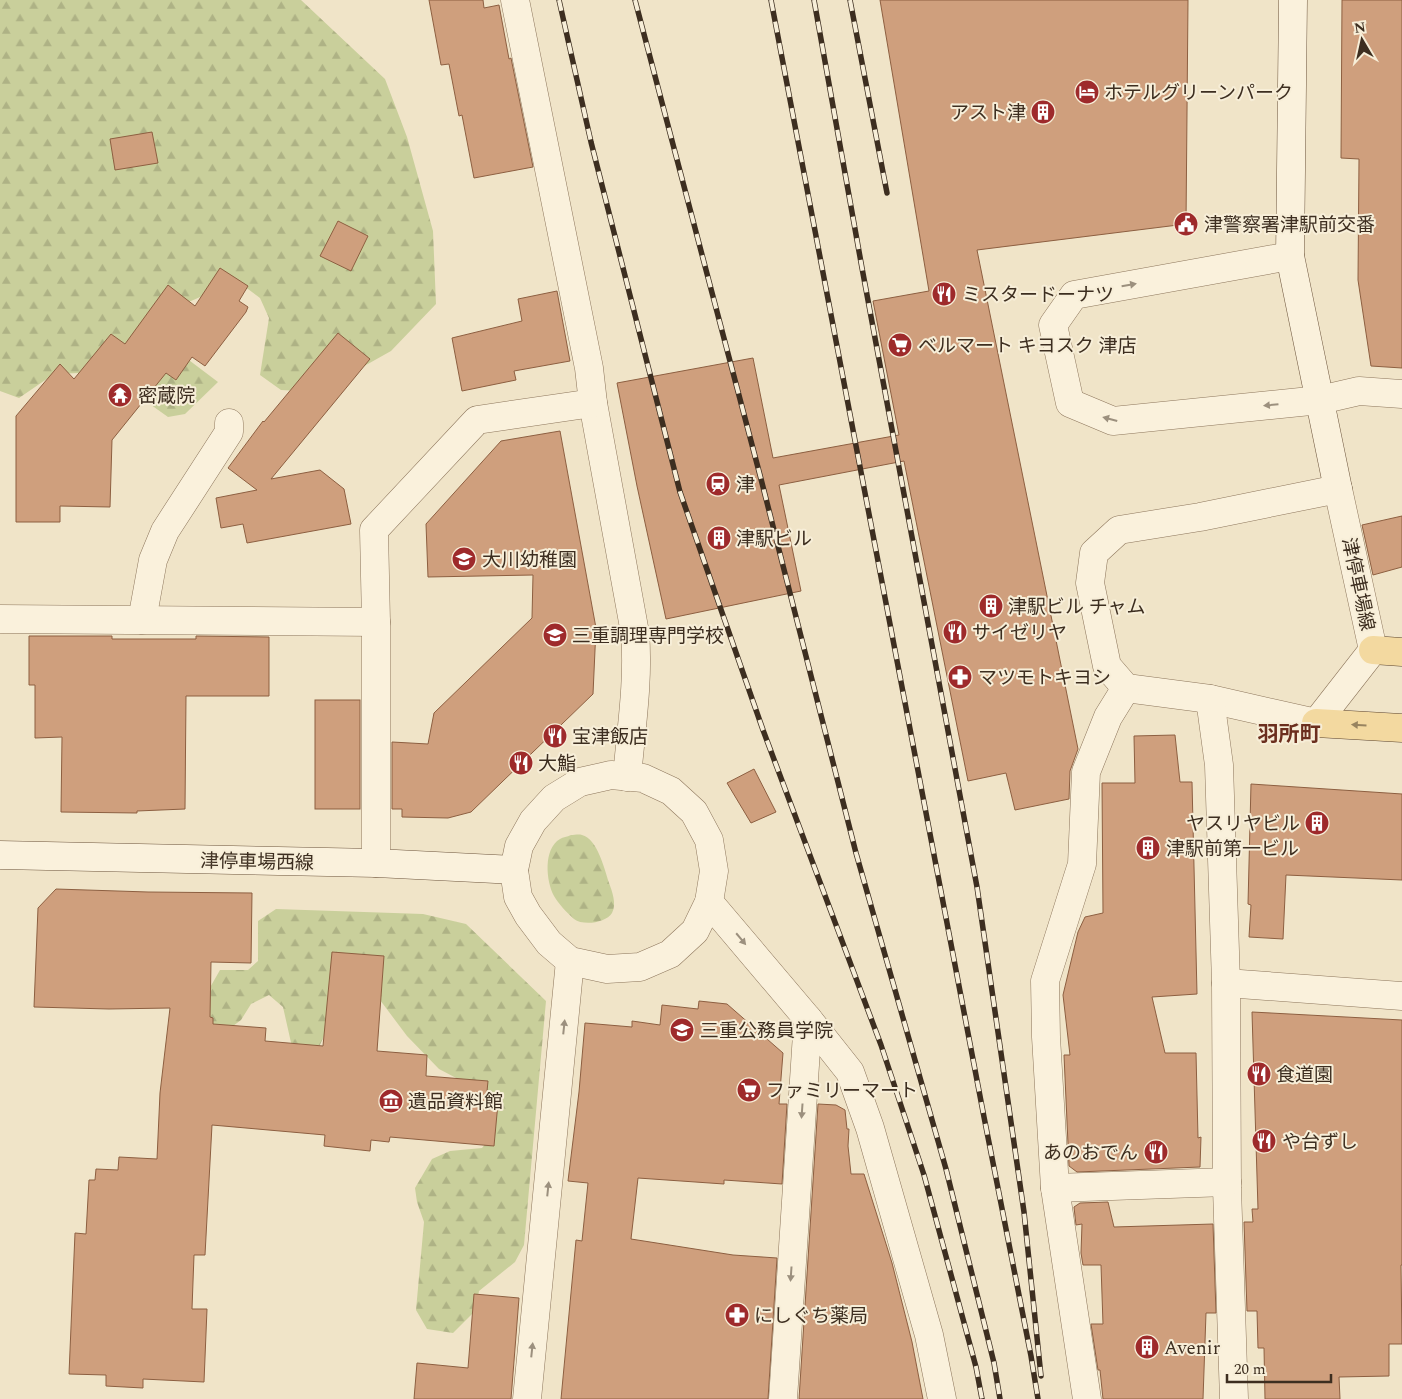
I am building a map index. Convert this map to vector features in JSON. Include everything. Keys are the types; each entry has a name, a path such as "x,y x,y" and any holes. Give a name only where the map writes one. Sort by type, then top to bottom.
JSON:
{"main road":[{"name":"津停車場線","path":"1373,650 1402,652"},
{"path":"1316,723 1402,728"}],"street":[{"path":"515,0 589,368 593,403 635,633 635,676 627,777"},
{"name":"津停車場線","path":"1293,0 1290,256 1373,650"},
{"path":"1290,256 1074,295 1053,325 1070,403 1114,421 1320,400 1360,391 1402,394"},
{"path":"376,863 374,530 477,420 593,403"},
{"path":"142,620 153,560 165,531 229,432 229,423"},
{"path":"1338,489 1200,517 1119,530 1094,553 1090,583 1107,666 1126,688 1210,699 1316,723 1373,650"},
{"path":"0,619 376,622"},
{"path":"1087,1399 1056,1188 1046,1037 1045,981 1082,864 1086,772 1108,717 1126,688"},
{"path":"1210,699 1219,765 1226,983 1227,1182 1234,1399"},
{"path":"611,775 642,778 671,791 694,812 709,840 714,871 710,902 694,931 670,954 640,966 607,969 570,961 549,943 528,915 518,896 514,870 519,846 533,821 554,798 580,782 611,775"},
{"name":"津停車場西線","path":"0,855 376,863 514,870"},
{"path":"710,902 850,1072 870,1128 929,1335 942,1399"},
{"path":"527,1399 570,961"},
{"path":"1226,983 1402,996"},
{"path":"783,1399 808,1019"},
{"path":"1056,1188 1227,1182"}],"green space":[{"path":"0,0 301,0 385,79 407,137 433,231 436,304 391,351 318,392 281,390 260,375 269,318 260,298 248,289 214,291 168,311 161,339 218,382 185,414 168,417 105,372 54,374 19,398 0,391"},
{"path":"571,835 587,837 600,855 613,894 614,906 612,913 600,921 588,923 574,919 558,902 551,890 548,866 551,850 560,839"},
{"path":"276,909 423,914 466,924 546,1001 524,1245 515,1262 479,1291 475,1311 453,1333 427,1329 416,1310 424,1222 417,1202 415,1188 432,1159 450,1151 482,1148 487,1142 488,1103 481,1091 439,1069 407,1036 380,1000 333,1017 318,1049 292,1047 283,1007 269,995 251,1004 241,1020 229,1029 192,1019 220,970 248,970 258,961 258,921"}],"building":[{"path":"429,0 483,0 484,8 499,5 533,167 474,178 462,115 459,116 449,64 441,65"},
{"path":"880,0 1188,0 1186,224 977,250 1078,749 1070,771 1069,799 1015,810 1006,773 968,781 904,461 779,485 801,591 666,619 617,383 753,358 773,458 899,435 873,301 929,291"},
{"path":"1342,0 1402,0 1402,368 1371,366 1358,280 1359,159 1341,158"},
{"path":"152,132 158,163 115,170 110,139"},
{"path":"338,221 368,236 351,271 320,256"},
{"path":"220,268 248,286 239,301 248,307 246,312 205,366 192,357 176,380 166,373 112,440 110,507 60,506 60,522 16,522 16,416 60,364 74,379 111,334 125,344 168,285 195,306"},
{"path":"557,291 570,361 514,371 516,380 462,391 452,338 522,321 518,299"},
{"path":"338,333 370,359 271,479 320,470 344,489 351,524 247,543 243,524 221,528 216,498 257,490 228,468 263,421"},
{"path":"560,431 596,628 593,694 471,812 448,818 402,817 402,809 392,809 392,742 428,744 434,713 532,618 533,575 428,577 426,524 501,441"},
{"path":"1402,516 1402,567 1373,575 1362,525"},
{"path":"29,636 112,636 112,639 196,639 196,636 269,637 269,696 186,696 185,809 137,811 137,813 61,812 62,737 35,738 35,685 29,685"},
{"path":"315,700 360,700 360,809 315,809"},
{"path":"1175,735 1180,782 1192,782 1197,994 1152,997 1165,1053 1196,1053 1198,1138 1201,1137 1200,1167 1077,1172 1069,1166 1064,1055 1070,1055 1063,995 1078,932 1085,917 1103,913 1102,783 1135,783 1134,736"},
{"path":"754,769 776,812 751,823 727,783"},
{"name":"ヤスリヤビル","path":"1251,784 1402,794 1402,880 1286,875 1283,939 1249,937 1251,905 1248,904"},
{"path":"56,889 252,893 251,963 211,962 210,1017 213,1018 213,1024 266,1028 265,1041 323,1046 332,952 384,956 377,1051 427,1055 426,1076 488,1081 486,1102 498,1103 494,1146 390,1137 389,1142 371,1140 370,1151 324,1146 325,1135 212,1125 205,1255 194,1255 192,1309 207,1309 204,1382 143,1379 143,1388 106,1386 106,1375 69,1374 75,1233 86,1234 89,1180 95,1180 96,1169 118,1170 119,1157 157,1159 160,1093 170,1008 34,1007 38,908"},
{"path":"699,1001 727,1004 783,1053 779,1104 787,1104 782,1184 724,1180 724,1184 638,1178 631,1239 733,1255 777,1258 768,1399 561,1399 576,1240 582,1241 588,1183 568,1181 585,1023 632,1027 632,1021 660,1025 662,1005 698,1009"},
{"path":"1252,1012 1402,1020 1402,1344 1389,1344 1389,1376 1339,1377 1340,1399 1265,1399 1264,1348 1258,1348 1257,1311 1247,1311 1244,1222 1253,1222 1252,1209 1258,1209"},
{"path":"818,1104 836,1105 845,1110 847,1129 849,1129 848,1146 851,1174 864,1174 892,1263 912,1342 923,1399 799,1399"},
{"path":"1108,1202 1114,1227 1213,1224 1216,1313 1206,1313 1203,1399 1103,1399 1100,1370 1098,1370 1091,1324 1103,1324 1101,1265 1083,1265 1081,1253 1082,1224 1076,1225 1074,1207 1080,1203"},
{"path":"474,1294 519,1298 511,1399 414,1399 417,1363 468,1368"}],"railway":[{"path":"559,0 591,142 680,492 763,730 881,1045 924,1175 976,1367 982,1399"},
{"path":"635,0 761,479 856,853 946,1169 994,1363 1000,1399"},
{"path":"771,0 1038,1399"},
{"path":"814,0 977,887 1024,1212 1041,1376"},
{"path":"850,0 887,193"}],"place":[{"name":"ホテルグリーンパーク","path":"1087,92"},
{"name":"アスト津","path":"1043,112"},
{"name":"津警察署津駅前交番","path":"1186,224"},
{"name":"ミスタードーナツ","path":"944,294"},
{"name":"ベルマート キヨスク 津店","path":"900,345"},
{"name":"密蔵院","path":"120,395"},
{"name":"津","path":"718,484"},
{"name":"津駅ビル","path":"719,538"},
{"name":"大川幼稚園","path":"464,559"},
{"name":"津駅ビル チャム","path":"991,606"},
{"name":"サイゼリヤ","path":"955,632"},
{"name":"三重調理専門学校","path":"555,635"},
{"name":"マツモトキヨシ","path":"960,677"},
{"name":"宝津飯店","path":"555,736"},
{"name":"大鮨","path":"521,763"},
{"name":"ヤスリヤビル","path":"1317,823"},
{"name":"津駅前第一ビル","path":"1148,848"},
{"name":"三重公務員学院","path":"682,1030"},
{"name":"食道園","path":"1259,1074"},
{"name":"ファミリーマート","path":"749,1090"},
{"name":"遺品資料館","path":"391,1101"},
{"name":"や台ずし","path":"1264,1141"},
{"name":"あのおでん","path":"1156,1152"},
{"name":"にしぐち薬局","path":"737,1315"},
{"name":"Avenir","path":"1147,1347"}],"district":[{"name":"羽所町","path":"1289,734"}]}
